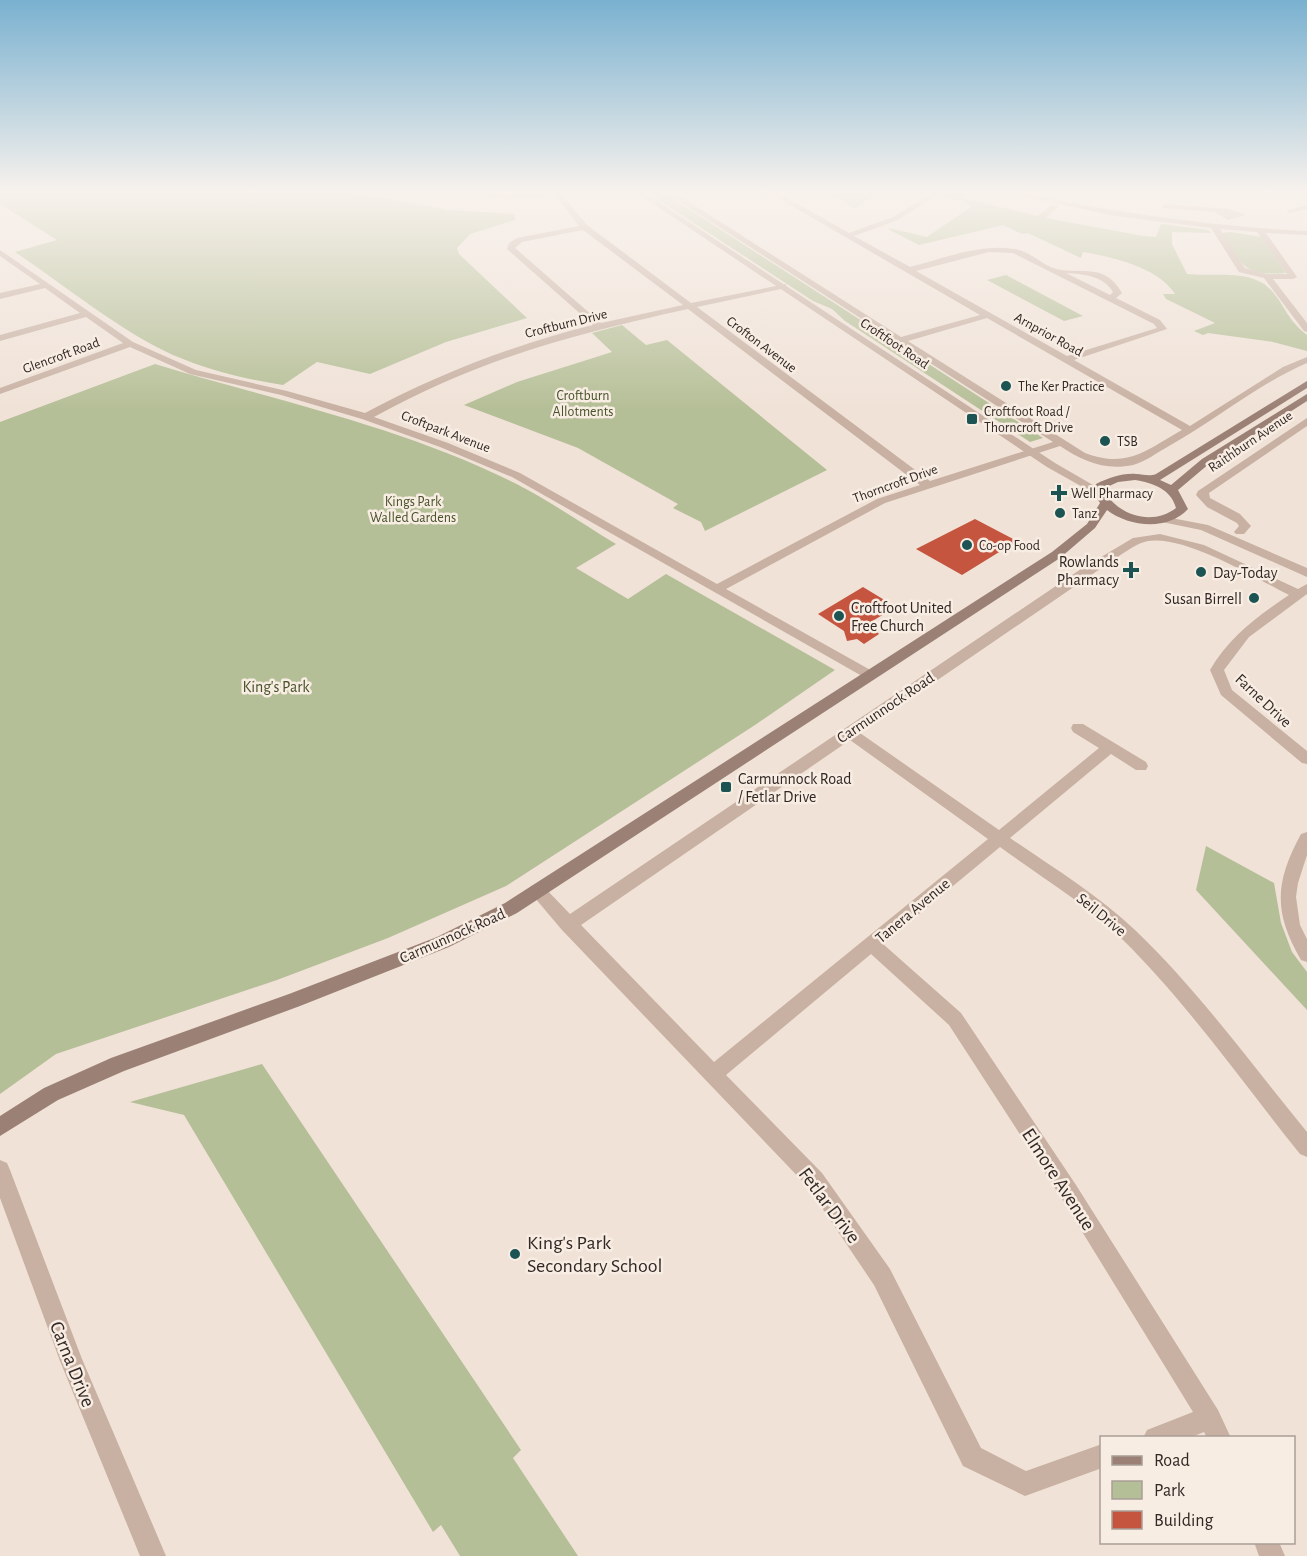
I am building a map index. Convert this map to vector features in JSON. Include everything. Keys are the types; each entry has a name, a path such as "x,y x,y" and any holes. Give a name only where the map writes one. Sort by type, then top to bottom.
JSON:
{"main road":[{"path":"1150,480 1160,476 1307,384"},
{"path":"1172,490 1206,461 1307,397"},
{"path":"1135,477 1150,480 1172,490 1181,500 1182,509 1176,516 1166,519 1114,519 1091,526 1105,504 1102,487 1135,477"},
{"path":"1105,504 1131,518"},
{"name":"Carmunnock Road","path":"0,1127 51,1094 118,1064 294,1000 443,942 511,908 1056,555 1091,526"}],"street":[{"name":"Croftpark Avenue","path":"17,264 130,344 194,372 284,393 366,417 444,445 516,475 869,675"},
{"path":"528,264 601,328"},
{"name":"Crofton Avenue","path":"633,264 928,486"},
{"name":"Croftfoot Road","path":"749,264 1033,452 1077,479 1102,487"},
{"name":"Croftfoot Road","path":"780,264 1062,442 1102,463 1132,462 1190,430"},
{"name":"Arnprior Road","path":"897,264 1190,430"},
{"path":"909,270 935,264"},
{"path":"1040,264 1157,322 1163,329 1066,359"},
{"path":"1238,264 1242,270 1267,276 1297,277 1286,264"},
{"path":"1055,271 1073,270 1103,278 1116,288 1118,293 1110,299"},
{"path":"1267,276 1307,329"},
{"path":"0,296 47,285"},
{"name":"Croftburn Drive","path":"366,417 403,396 462,369 539,343 783,286"},
{"path":"0,338 86,314"},
{"path":"900,340 989,315"},
{"name":"Glencroft Road","path":"0,391 130,344"},
{"path":"1190,430 1286,369 1307,360"},
{"name":"Raithburn Avenue","path":"1240,532 1245,526 1242,520 1205,501 1202,495 1204,491 1307,421"},
{"name":"Thorncroft Drive","path":"716,589 881,501 1062,442"},
{"path":"1166,519 1206,522 1221,508"},
{"path":"1182,509 1307,573"},
{"name":"Carmunnock Road","path":"568,926 1085,572 1148,537 1183,540 1303,591"},
{"name":"Farne Drive","path":"1303,591 1245,635 1221,660 1217,670 1226,692 1307,759"},
{"path":"1078,728 1142,766"},
{"name":"Seil Drive","path":"849,732 1089,902 1128,934 1168,976 1307,1147"},
{"name":"Tanera Avenue","path":"714,1073 1110,747"},
{"path":"1307,838 1293,865 1287,885 1290,916 1299,943 1307,956"},
{"name":"Fetlar Drive","path":"537,891 568,926 714,1073 815,1180 882,1277 972,1456 1025,1484 1100,1456"},
{"name":"Elmore Avenue","path":"872,944 955,1018 1215,1428"},
{"name":"Carna Drive","path":"0,1170 71,1361 153,1556"},
{"path":"1162,1436 1215,1428"}],"green space":[{"path":"31,264 469,264 527,318 446,342 370,374 317,362 283,385 213,370 186,360 153,345 113,321"},
{"path":"756,264 773,264 1043,438 1030,442 845,321 832,309 813,301"},
{"path":"1130,264 1182,264 1187,274 1232,275 1254,279 1272,291 1287,313 1307,335 1307,351 1273,342 1208,333 1203,335 1194,331 1215,323 1166,299 1163,294 1175,294 1167,285 1158,277"},
{"path":"1243,264 1280,264 1286,273 1261,273"},
{"path":"1006,275 1083,316 1064,321 987,280"},
{"name":"Croftburn Allotments","path":"622,325 646,345 667,340 827,470 705,531 701,522 673,508 678,504 578,448 464,405 517,382 612,352 592,333"},
{"name":"King's Park","path":"155,364 344,418 437,449 482,468 526,489 616,544 576,568 628,599 666,574 835,670 755,725 506,886 388,938 277,980 56,1054 0,1094 0,422"},
{"path":"1206,846 1274,883 1281,923 1292,952 1307,972 1307,1010 1196,890"},
{"path":"262,1064 521,1450 513,1458 578,1556 460,1556 441,1525 433,1532 184,1115 130,1102"}],"building":[{"name":"Co-op Food","path":"975,519 1017,541 962,575 916,549"},
{"name":"Croftfoot United Free Church","path":"863,587 896,607 869,623 879,634 864,644 857,639 847,641 844,631 818,614"}],"place":[{"name":"The Ker Practice","path":"1006,386"},
{"name":"Croftfoot Road / Thorncroft Drive","path":"972,419"},
{"name":"TSB","path":"1105,441"},
{"name":"Well Pharmacy","path":"1059,493"},
{"name":"Tanz","path":"1060,513"},
{"name":"Co-op Food","path":"967,545"},
{"name":"Rowlands Pharmacy","path":"1131,570"},
{"name":"Day-Today","path":"1201,572"},
{"name":"Susan Birrell","path":"1254,598"},
{"name":"Croftfoot United Free Church","path":"839,616"},
{"name":"Carmunnock Road / Fetlar Drive","path":"726,787"},
{"name":"King's Park Secondary School","path":"515,1254"}],"park label":[{"name":"Kings Park Walled Gardens","path":"413,510"}]}
